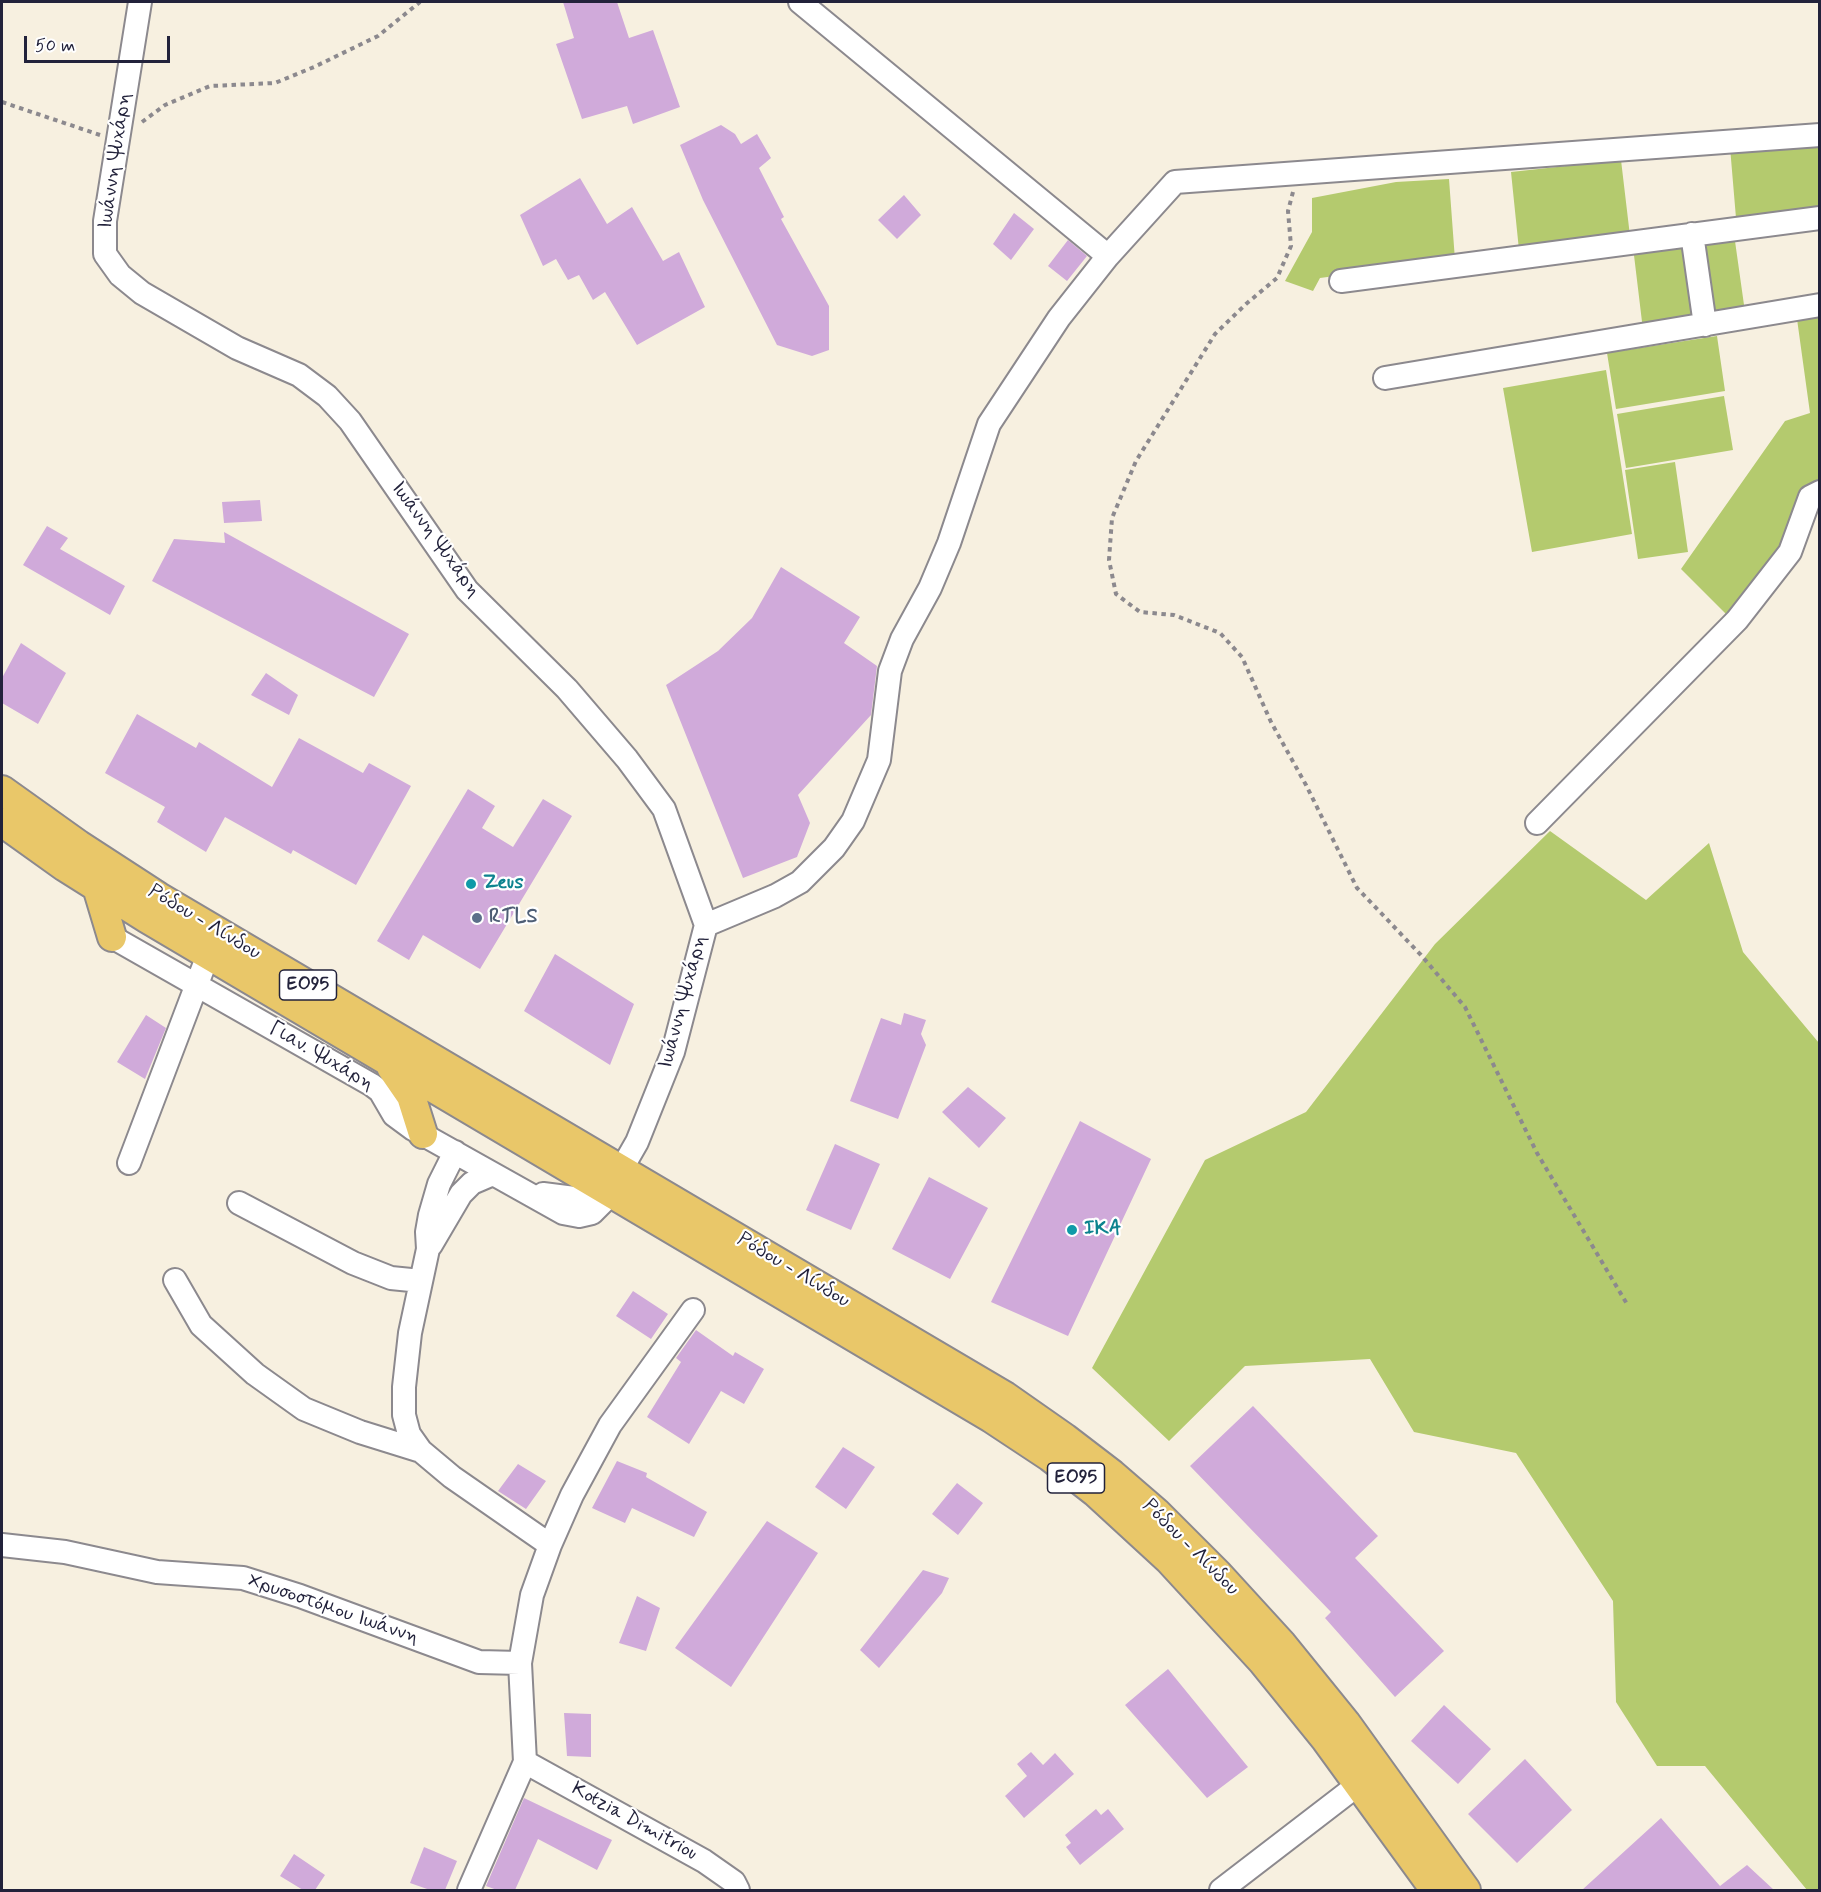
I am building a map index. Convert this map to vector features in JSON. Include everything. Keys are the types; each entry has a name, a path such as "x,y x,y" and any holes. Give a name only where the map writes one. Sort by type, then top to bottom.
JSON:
{"main road":[{"name":"Ρόδου - Λίνδου","path":"2,790 79,845 159,897 615,1180 1050,1457 1095,1492 1155,1546 1199,1590 1262,1661 1326,1740 1435,1890"},
{"name":"Ρόδου - Λίνδου","path":"2,822 97,887 384,1058 615,1180 1005,1396 1065,1438 1138,1496 1218,1574 1282,1644 1346,1723 1466,1890"},
{"path":"97,887 112,937"},
{"path":"384,1058 411,1096 423,1134"}],"street":[{"name":"Ιωάννη Ψυχάρη","path":"140,2 105,221 105,254 120,274 142,293 237,348 299,375 327,396 356,430 467,590 567,689 627,759 664,809 706,925 673,1052 637,1142 615,1180"},
{"path":"800,2 1108,256"},
{"path":"706,925 775,896 800,882 834,848 853,821 879,760 890,671 902,639 930,588 949,543 989,424 1059,318 1108,256 1175,182 1820,135"},
{"path":"1341,281 1820,218"},
{"path":"1692,234 1705,325"},
{"path":"1385,378 1820,306"},
{"path":"1537,823 1737,620 1790,552 1810,497 1820,492"},
{"name":"Γιαν. Ψυχάρη","path":"112,937 376,1088 394,1115 515,1186 542,1194 573,1199 592,1197 615,1180"},
{"path":"129,1163 195,984 208,955"},
{"path":"454,1152 439,1184 427,1232 428,1249 410,1333 404,1387 404,1415 410,1434 421,1451 452,1477 550,1545"},
{"path":"428,1249 439,1234 456,1199 472,1183 493,1174"},
{"path":"239,1203 353,1263 391,1278 421,1281"},
{"path":"175,1280 201,1325 255,1374 296,1403 360,1432 421,1451"},
{"path":"469,1890 525,1762 520,1663 532,1595 550,1545 572,1495 610,1425 693,1310"},
{"name":"Χρυσοστόμου Ιωάννη","path":"2,1545 64,1552 157,1572 243,1578 300,1596 479,1662 520,1663"},
{"name":"Kotzia Dimitriou","path":"525,1762 704,1861 734,1882 738,1890"},
{"path":"1221,1890 1359,1784"}],"path":[{"path":"2,102 117,141 165,105 210,86 275,83 314,67 378,36 420,2"},
{"path":"1298,173 1288,211 1291,246 1277,278 1215,334 1136,461 1112,518 1109,561 1116,594 1140,612 1174,615 1220,633 1242,657 1271,722 1306,785 1357,888 1421,955 1465,1006 1537,1153 1627,1304"}],"green space":[{"path":"1819,140 1819,209 1736,218 1730,147"},
{"path":"1621,160 1630,236 1519,250 1511,172"},
{"path":"1449,179 1455,260 1320,278 1313,291 1285,281 1312,232 1312,198 1396,182"},
{"path":"1734,234 1745,312 1643,330 1633,247"},
{"path":"1819,315 1819,487 1785,549 1731,619 1681,569 1785,421 1810,413 1797,319"},
{"path":"1717,336 1725,391 1616,409 1607,353"},
{"path":"1606,370 1632,534 1532,552 1503,388"},
{"path":"1724,396 1733,450 1626,468 1617,414"},
{"path":"1675,462 1688,552 1638,559 1625,470"},
{"path":"1550,831 1646,900 1709,843 1743,952 1819,1043 1819,1890 1807,1890 1705,1766 1657,1766 1616,1702 1613,1601 1516,1453 1414,1432 1370,1359 1245,1366 1169,1441 1092,1368 1205,1160 1306,1112 1435,944"}],"building":[{"path":"563,2 617,2 629,38 653,30 680,107 633,124 627,106 582,119 556,44 574,38"},
{"path":"721,125 735,134 741,144 757,134 771,158 759,168 784,217 781,219 829,306 829,350 812,356 777,345 703,200 680,145"},
{"path":"580,178 607,224 632,207 663,261 679,252 705,307 637,345 605,292 593,300 579,275 568,280 556,259 543,266 520,215"},
{"path":"904,195 921,215 897,239 878,220"},
{"path":"1014,213 1034,229 1011,260 993,244"},
{"path":"1068,240 1087,256 1067,281 1048,266"},
{"path":"260,500 262,521 224,523 222,502"},
{"path":"47,526 68,538 60,549 125,586 110,615 23,565"},
{"path":"224,532 409,634 374,697 152,581 174,539 225,543"},
{"path":"781,567 860,617 844,643 877,666 871,715 798,795 810,823 797,857 743,878 666,685 718,651 752,618"},
{"path":"21,643 66,673 38,724 2,703 2,678"},
{"path":"266,673 298,695 289,715 251,695"},
{"path":"137,714 196,748 199,742 272,787 299,738 363,773 369,763 411,786 356,885 293,850 291,854 225,817 206,852 157,822 165,807 105,773"},
{"name":"Zeus","path":"468,789 495,806 482,828 513,847 543,799 572,816 480,969 423,935 409,960 377,941"},
{"path":"555,954 634,1004 610,1065 524,1011"},
{"path":"904,1013 926,1020 921,1034 926,1045 898,1119 850,1101 881,1018 901,1025"},
{"path":"146,1015 166,1028 145,1079 117,1062"},
{"path":"968,1087 1006,1118 979,1148 942,1112"},
{"name":"IKA","path":"1080,1121 1151,1159 1068,1336 991,1302"},
{"path":"835,1144 880,1164 851,1230 806,1210"},
{"path":"929,1177 988,1208 950,1279 892,1249"},
{"path":"633,1291 668,1314 651,1339 616,1316"},
{"path":"696,1330 733,1356 735,1352 764,1369 744,1404 721,1391 689,1444 647,1417 681,1362 676,1358"},
{"path":"1253,1406 1378,1536 1355,1558 1444,1651 1395,1697 1325,1618 1331,1612 1190,1466"},
{"path":"843,1447 875,1467 846,1509 815,1487"},
{"path":"617,1461 647,1473 646,1477 707,1512 694,1537 632,1508 625,1523 592,1508"},
{"path":"518,1464 546,1481 526,1509 498,1491"},
{"path":"957,1483 983,1503 958,1535 932,1514"},
{"path":"767,1521 818,1553 731,1687 675,1648"},
{"path":"923,1570 949,1578 942,1593 879,1668 860,1650"},
{"path":"637,1596 660,1608 646,1651 619,1643"},
{"path":"1168,1669 1248,1767 1207,1798 1125,1705"},
{"path":"1444,1705 1491,1749 1458,1784 1411,1741"},
{"path":"564,1713 591,1714 591,1757 567,1756"},
{"path":"1031,1752 1043,1765 1055,1753 1074,1774 1024,1818 1005,1796 1027,1776 1017,1764"},
{"path":"1525,1759 1572,1810 1517,1863 1468,1814"},
{"path":"524,1798 612,1840 597,1870 538,1839 515,1890 497,1890 486,1886"},
{"path":"1096,1809 1101,1815 1108,1809 1124,1829 1080,1865 1066,1847 1071,1843 1065,1835"},
{"path":"1661,1818 1720,1886 1747,1865 1774,1890 1582,1890"},
{"path":"424,1847 457,1861 445,1890 430,1890 410,1883"},
{"path":"294,1854 325,1875 315,1890 303,1890 280,1876"}],"place":[{"name":"Zeus","path":"471,884"},
{"name":"RTLS","path":"477,918"},
{"name":"IKA","path":"1072,1230"}]}
